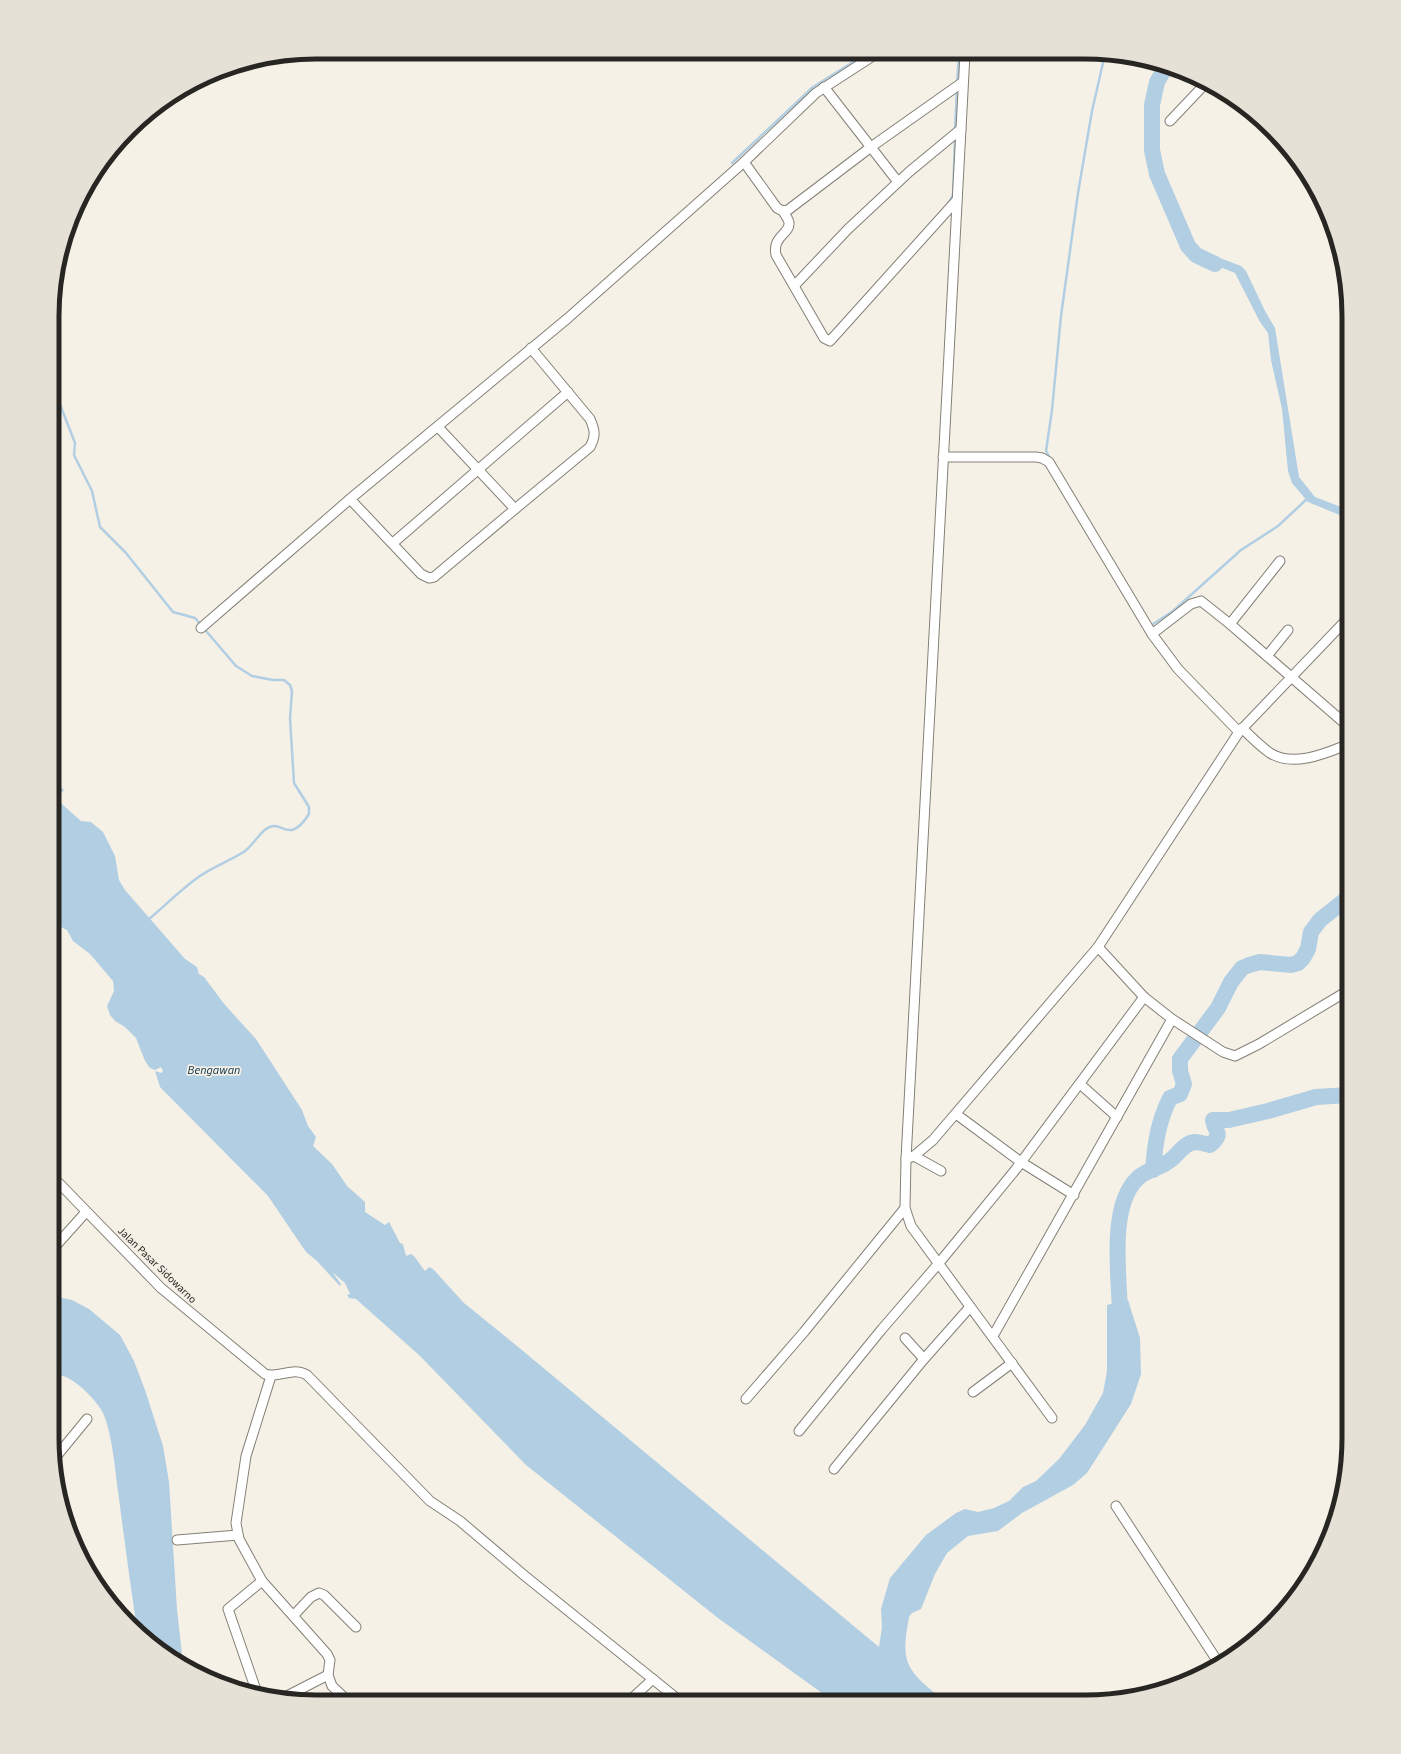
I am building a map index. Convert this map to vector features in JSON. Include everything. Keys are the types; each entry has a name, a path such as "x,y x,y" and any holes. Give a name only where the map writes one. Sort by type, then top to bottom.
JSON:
{"street":[{"path":"201,628 350,499 568,318 744,162 789,118 824,87 868,59"},
{"path":"965,59 943,457 910,1158 905,1208 911,1226 1052,1418"},
{"path":"783,211 963,82"},
{"path":"824,87 898,182"},
{"path":"1170,121 1202,87"},
{"path":"795,285 848,229 898,182 960,129"},
{"path":"744,162 777,208 783,211 789,223 788,228 776,242 774,248 776,255 795,285 824,338 832,340 956,200"},
{"path":"350,499 422,574 429,578 434,577 590,447 594,438 595,430 590,419 531,348"},
{"path":"393,543 568,392"},
{"path":"438,427 515,509"},
{"path":"943,457 1036,457 1045,459 1049,462 1154,633 1178,669 1240,730 1271,754 1287,760 1319,755 1342,747"},
{"path":"1230,624 1280,561"},
{"path":"1154,633 1191,604 1201,601 1230,624 1342,721"},
{"path":"910,1158 934,1140 1098,947 1240,730 1342,624"},
{"path":"1267,656 1288,630"},
{"path":"1098,947 1144,996 1172,1019 1223,1052 1239,1055 1342,994"},
{"path":"799,1431 1021,1162 1144,996"},
{"path":"993,1336 1074,1195 1172,1019"},
{"path":"1080,1084 1117,1117"},
{"path":"956,1114 1021,1162 1074,1195"},
{"path":"910,1158 941,1171"},
{"name":"Jalan Pasar Sidowarno","path":"59,1184 161,1288 260,1370 271,1376"},
{"path":"746,1399 804,1332 905,1208"},
{"path":"59,1242 86,1212"},
{"path":"834,1469 924,1359 970,1307"},
{"path":"904,1338 924,1359"},
{"path":"973,1392 1012,1362"},
{"path":"342,1695 332,1686 328,1675 330,1660 327,1654 294,1615 262,1581 238,1535 236,1523 242,1475 271,1376 295,1370 307,1375 430,1501 460,1521 542,1590 673,1695"},
{"path":"60,1452 87,1419"},
{"path":"1116,1506 1216,1659"},
{"path":"177,1540 238,1535"},
{"path":"255,1687 228,1609 262,1581"},
{"path":"294,1615 311,1597 319,1593 324,1595 356,1627"},
{"path":"291,1694 328,1675"},
{"path":"636,1695 653,1679"}],"water":[{"path":"1199,250 1241,266 1246,271 1265,311 1275,328 1299,477 1315,497 1342,507 1342,516 1308,502 1292,483 1288,471 1282,409 1271,360 1268,333 1260,322 1235,273 1195,257"},
{"name":"Bengawan","path":"59,785 64,790 60,795 61,803 81,821 91,822 103,832 115,856 119,880 125,890 185,959 197,967 199,974 204,977 225,1005 256,1039 302,1110 308,1126 316,1137 313,1146 332,1164 347,1186 365,1202 365,1212 385,1225 389,1222 400,1243 403,1244 406,1256 411,1254 414,1256 425,1271 429,1267 433,1269 464,1303 879,1647 882,1627 881,1609 890,1578 926,1535 956,1513 965,1509 978,1512 994,1508 1009,1501 1023,1487 1036,1481 1059,1459 1085,1425 1103,1393 1107,1371 1107,1305 1128,1300 1140,1338 1141,1374 1131,1404 1087,1473 1073,1485 1022,1513 998,1531 968,1536 947,1553 935,1574 921,1609 912,1613 909,1617 905,1646 906,1655 911,1669 921,1681 937,1695 825,1695 718,1618 526,1465 419,1355 356,1299 349,1298 347,1295 350,1294 345,1283 332,1272 341,1284 340,1286 317,1261 306,1252 268,1196 160,1087 155,1071 161,1073 163,1071 161,1067 155,1070 150,1068 145,1061 136,1038 110,1015 107,1006 114,991 113,981 90,954 73,941 67,930 59,926"},
{"path":"59,1297 72,1300 89,1309 120,1335 134,1361 145,1390 163,1446 169,1482 177,1609 182,1658 159,1642 136,1622 109,1431 100,1407 81,1387 66,1377 59,1375"}],"waterway":[{"path":"732,163 813,87 858,59"},
{"path":"957,83 959,59"},
{"path":"1050,458 1046,451 1052,410 1061,316 1078,193 1092,111 1104,60"},
{"path":"1163,72 1157,82 1152,105 1152,150 1157,174 1188,246 1196,255 1215,264"},
{"path":"955,129 957,90"},
{"path":"948,204 953,195 955,138"},
{"path":"59,402 75,443 74,455 92,491 100,527 126,553 173,612 195,618 236,666 252,676 273,680 284,680 290,685 292,691 290,718 294,783 309,807 309,814 302,824 296,829 290,830 277,826 272,826 266,829 245,851 200,876 148,920"},
{"path":"1150,626 1173,611 1241,550 1278,526 1308,498"},
{"path":"1153,1170 1156,1142 1166,1107 1170,1098 1180,1094 1184,1084 1180,1071 1180,1059 1218,1008 1231,982 1242,968 1249,965 1260,962 1291,965 1298,963 1308,949 1311,932 1320,920 1342,903"},
{"path":"1122,1323 1120,1312 1118,1261 1119,1223 1122,1206 1128,1191 1137,1179 1143,1174 1170,1161 1190,1143 1197,1142 1210,1145 1218,1135 1213,1120 1229,1120 1268,1111 1316,1097 1342,1095"}]}
